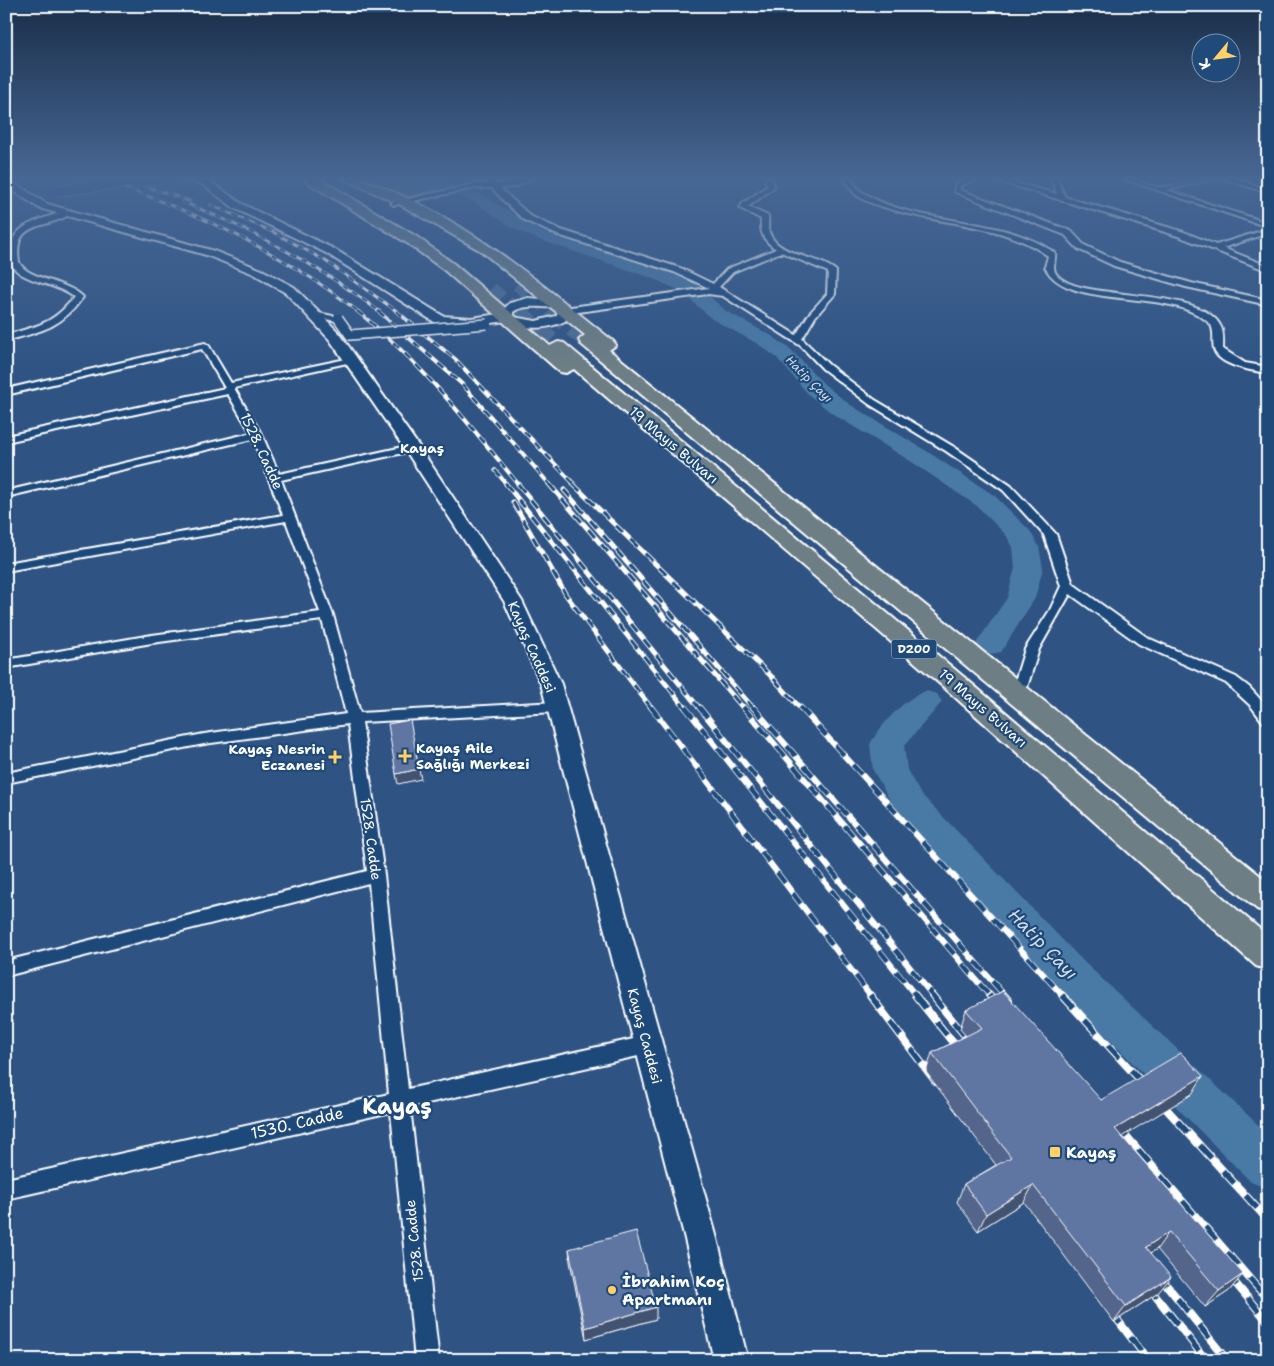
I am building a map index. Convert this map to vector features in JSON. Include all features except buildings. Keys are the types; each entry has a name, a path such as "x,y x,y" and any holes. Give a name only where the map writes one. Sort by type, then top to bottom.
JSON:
{"highway":[{"name":"19 Mayıs Bulvarı","path":"414,242 486,292 501,319 548,345 944,675 1268,956"},
{"name":"19 Mayıs Bulvarı","path":"474,242 486,248 524,284 560,307 588,335 908,604 1268,900"},
{"path":"486,292 495,299 514,297 529,290 524,284"},
{"path":"548,345 540,338 553,331 570,329 588,335"}],"street":[{"path":"6,338 41,328 65,315 79,297 69,288 19,269 14,261 15,242"},
{"name":"Kayaş Caddesi","path":"170,242 234,262 282,285 314,315 351,361 412,448 513,601 551,684 647,1045 700,1235 731,1360"},
{"path":"312,242 440,320 460,322 501,319 527,325 546,324 560,318 560,307"},
{"path":"589,242 677,270 712,290 726,294 797,340 826,367 872,402 950,448 1007,488 1050,534 1068,586 1109,618 1154,647 1210,668 1232,681 1254,699 1268,719"},
{"path":"771,242 779,250 824,265 832,271 831,294 812,316 797,340"},
{"path":"1031,242 1046,247 1052,255 1048,263 1049,270 1054,278 1066,285 1085,290 1134,296 1198,312 1212,320 1219,330 1219,350 1232,362 1248,368 1268,370"},
{"path":"1077,242 1092,253 1117,264 1189,286 1268,303"},
{"path":"1200,242 1268,269"},
{"path":"1215,248 1234,242"},
{"path":"314,315 338,318 350,337 449,330 501,319 508,310 520,304 538,302 560,307 694,294 712,290 723,276 740,266 779,250"},
{"name":"1528. Cadde","path":"6,392 205,346 257,436 276,478 327,615 354,718 376,875 427,1360"},
{"path":"6,439 351,361"},
{"path":"6,494 257,436"},
{"path":"276,478 412,448"},
{"path":"6,567 291,517"},
{"path":"1018,694 1032,649 1068,586"},
{"path":"6,664 152,639 327,615"},
{"path":"6,778 204,739 354,718 557,707"},
{"path":"6,969 376,875"},
{"name":"1530. Cadde","path":"6,1189 647,1045"}],"waterway":[{"name":"Hatip Çayı","path":"563,242 655,273 688,287 719,315 765,340 783,353 817,390 841,409 920,457 986,501 1017,531 1026,547 1029,568 1021,598 990,645"},
{"name":"Hatip Çayı","path":"926,702 887,744 890,770 908,802 1069,973 1268,1166"}],"tunnel":[{"path":"517,284 553,312"},
{"path":"491,289 518,312"},
{"path":"517,311 558,347"},
{"path":"551,311 587,340"}],"railway":[{"path":"249,242 298,269 359,312"},
{"path":"269,242 334,279 380,312"},
{"path":"291,242 324,260 398,312"},
{"path":"357,311 401,350 442,393 519,485"},
{"path":"378,311 463,385 550,485"},
{"path":"396,311 455,359 575,485"},
{"path":"495,470 507,485"},
{"path":"506,484 686,709"},
{"path":"518,484 700,709"},
{"path":"549,484 744,709"},
{"path":"573,484 772,677 801,709"},
{"path":"564,490 754,709"},
{"path":"513,502 566,595 652,709"},
{"path":"651,707 871,996"},
{"path":"685,707 916,996"},
{"path":"699,707 933,996"},
{"path":"743,707 990,996"},
{"path":"753,707 1005,996"},
{"path":"800,707 1063,996"},
{"path":"870,995 936,1082"},
{"path":"915,995 962,1054"},
{"path":"932,995 974,1047"},
{"path":"989,995 1000,1008"},
{"path":"1004,995 1009,1001"},
{"path":"1062,995 1268,1220"},
{"path":"1116,1124 1268,1300"},
{"path":"1156,1272 1227,1360"},
{"path":"1226,1272 1268,1322"},
{"path":"1146,1284 1206,1360"},
{"path":"1110,1310 1148,1360"}],"place":[{"name":"Kayaş Aile Sağlığı Merkezi","path":"405,756"},
{"name":"Kayaş Nesrin Eczanesi","path":"335,757"},
{"name":"Kayaş","path":"1055,1152"},
{"name":"İbrahim Koç Apartmanı","path":"612,1290"}],"district":[{"name":"Kayaş","path":"422,448"},
{"name":"Kayaş","path":"397,1106"}]}
